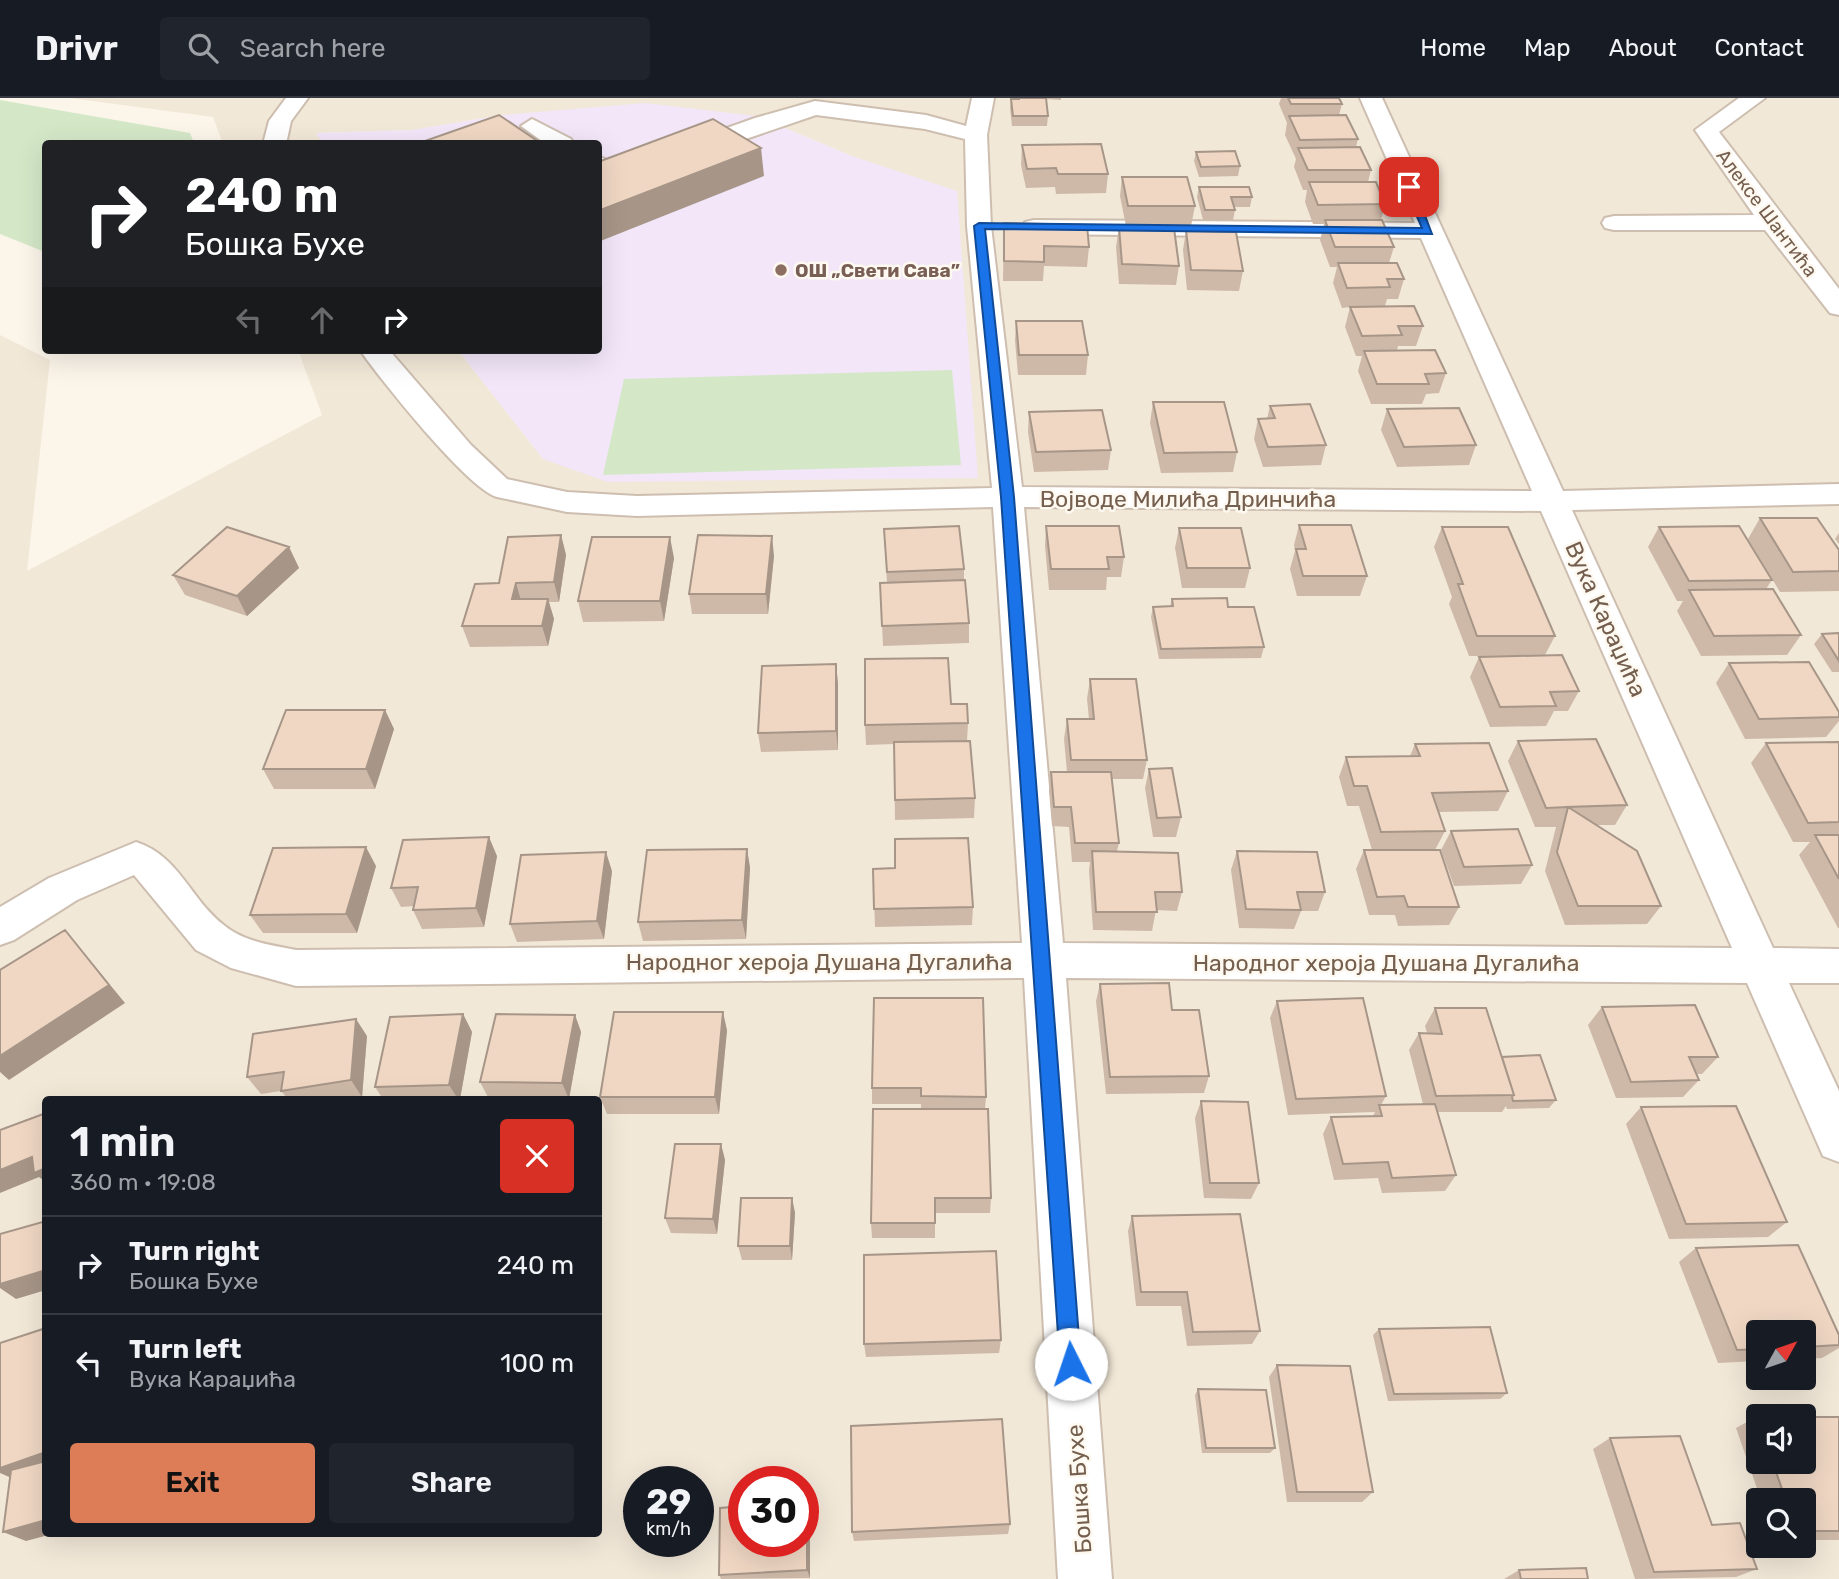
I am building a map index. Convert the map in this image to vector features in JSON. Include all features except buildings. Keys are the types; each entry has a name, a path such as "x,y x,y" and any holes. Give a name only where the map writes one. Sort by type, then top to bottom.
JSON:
{"street":[{"path":"275,140 280,121 297,98"},
{"name":"Бошка Бухе","path":"983,98 976,135 979,226 1008,497 1044,960 1085,1579"},
{"name":"Вука Караџића","path":"1371,98 1839,1141"},
{"name":"Алексе Шантића","path":"1754,98 1706,130 1772,222 1839,307"},
{"path":"602,165 618,175 763,123 815,108 926,122 976,135"},
{"path":"532,126 556,140"},
{"path":"1614,223 1772,222"},
{"path":"979,226 1429,231"},
{"name":"Војводе Милића Дринчића","path":"377,354 460,451 496,487 567,502 637,506 1008,497 1552,501 1839,494"},
{"name":"Народног хероја Душана Дугалића","path":"0,928 63,889 136,857 153,865 202,932 238,953 296,968 1044,960 1839,966"}],"shaded area":[{"path":"70,98 1839,98 1839,1579 0,1579 0,335 50,360 27,571 322,415 299,354 461,354 543,459 852,156 756,116 502,115 412,130 317,133 321,140 222,140 213,117"},
{"name":"ОШ „Свети Сава”","path":"645,103 756,116 852,156 957,191 978,478 608,482 543,459 461,354 602,354 602,140 320,140 316,133 412,130 502,115"}],"green space":[{"path":"0,100 190,133 193,140 42,140 42,251 0,234"},
{"path":"952,370 961,465 603,475 624,379"}],"place":[{"name":"ОШ „Свети Сава”","path":"781,270"}],"route":[{"path":"1071,1364 1044,960 1008,497 979,226 1429,231 1409,187"}]}
